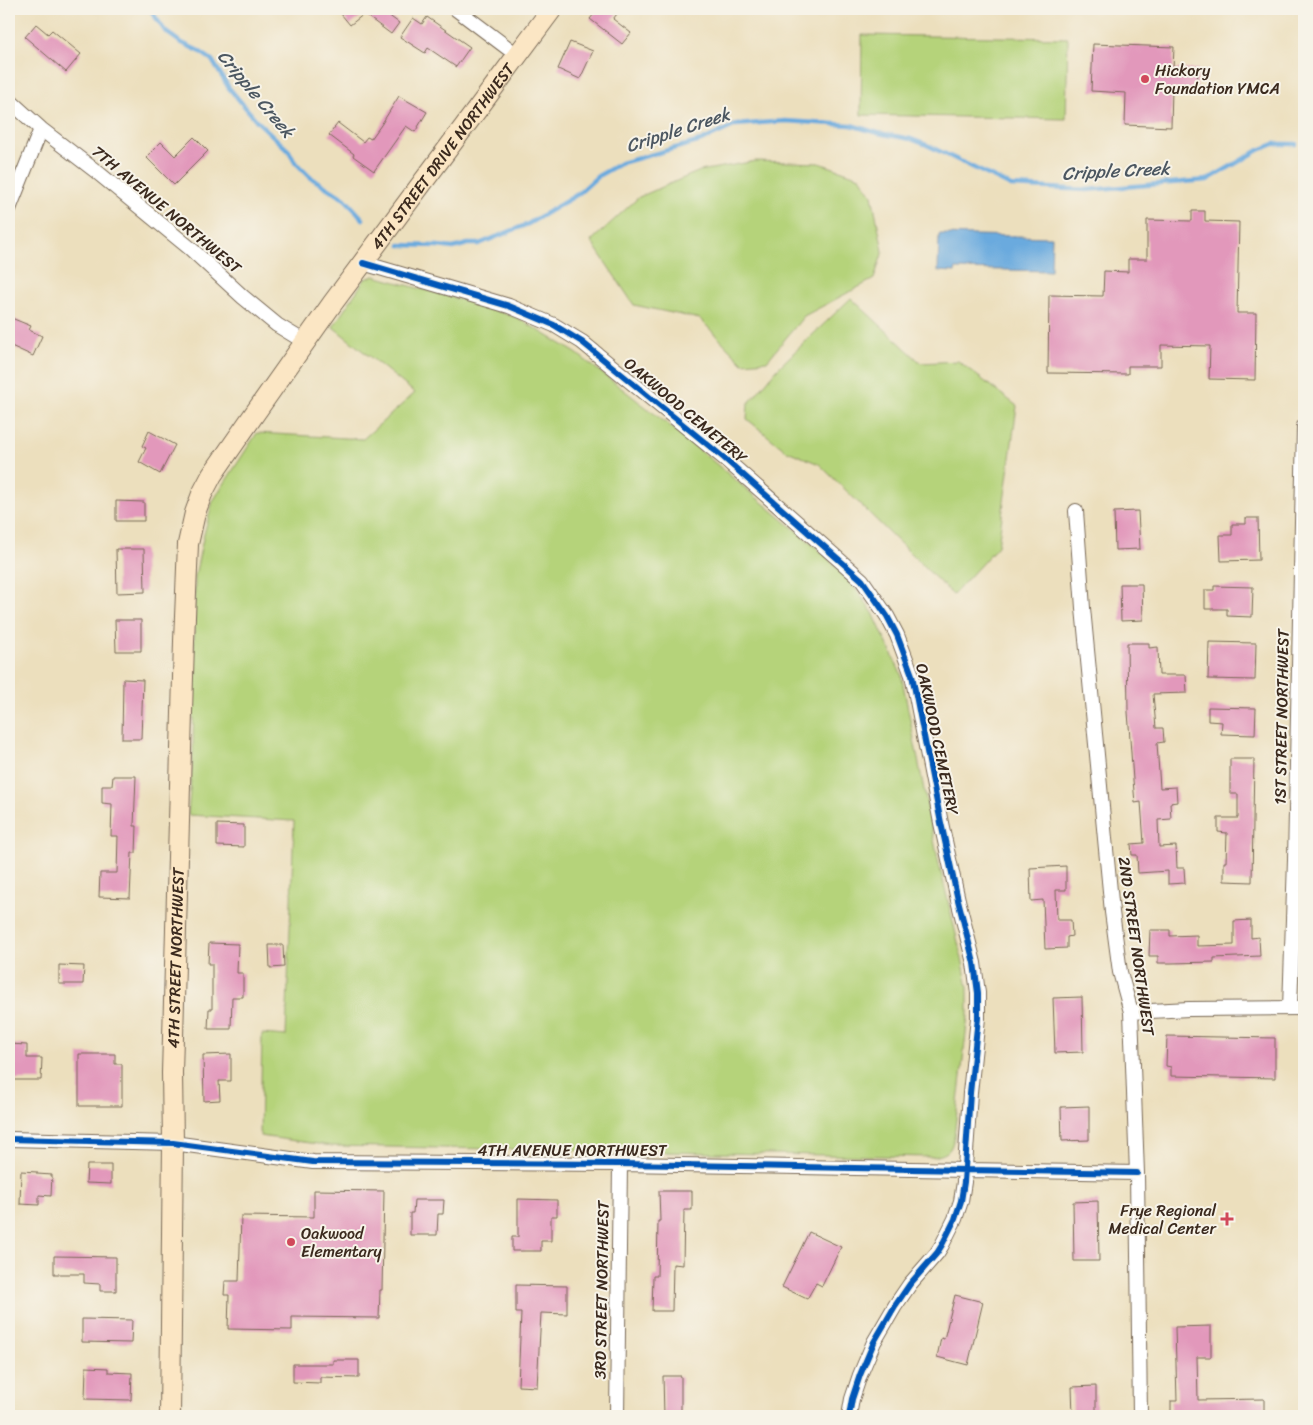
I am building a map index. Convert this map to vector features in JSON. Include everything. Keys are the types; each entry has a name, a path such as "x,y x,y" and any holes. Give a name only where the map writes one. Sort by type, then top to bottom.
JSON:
{"main road":[{"name":"4TH STREET DRIVE NORTHWEST","path":"199,503 212,475 305,342 552,9"},
{"name":"4TH STREET NORTHWEST","path":"170,1416 172,1074 185,622 188,544 199,503"}],"street":[{"path":"456,9 517,56"},
{"name":"7TH AVENUE NORTHWEST","path":"9,100 42,129 191,249 243,297 277,325 305,342"},
{"path":"9,208 42,129"},
{"name":"OAKWOOD CEMETERY","path":"363,263 510,306 554,326 582,342 682,423 862,580 887,616 897,635 912,676 941,823 975,971 978,993 978,1018 961,1201 955,1219 937,1253 894,1306 874,1342 860,1375 852,1399 849,1416"},
{"name":"1ST STREET NORTHWEST","path":"1297,1008 1295,860 1304,506 1304,426"},
{"name":"2ND STREET NORTHWEST","path":"1076,511 1083,608 1112,912 1120,972 1131,1012 1137,1173 1140,1416"},
{"path":"1131,1012 1189,1009 1297,1008"},
{"name":"4TH AVENUE NORTHWEST","path":"9,1139 173,1143 313,1162 620,1164 1137,1173"},
{"name":"3RD STREET NORTHWEST","path":"617,1416 620,1164"}],"green space":[{"path":"862,35 1068,38 1066,119 861,115"},
{"path":"756,161 819,163 860,177 872,195 883,251 874,279 804,316 767,361 743,363 700,319 634,305 591,241 639,197 700,171"},
{"path":"374,276 518,318 576,353 678,432 824,554 852,584 873,613 901,674 938,860 968,988 968,1016 954,1137 948,1152 933,1157 332,1146 260,1136 262,1034 286,1036 294,821 188,815 193,754 195,576 213,501 257,433 363,439 415,393 333,327 365,279"},
{"path":"851,298 921,363 958,361 1017,406 998,546 953,595 819,464 785,450 747,419 748,404 778,368"}],"water":[{"path":"939,234 1052,237 1051,271 956,269 955,272 938,271"}],"building":[{"path":"337,9 380,9 399,23 391,34 364,14 350,25"},
{"path":"598,9 621,9 613,19 631,33 622,44 590,19"},
{"path":"427,17 470,47 456,67 428,48 425,53 400,37 413,18 422,24"},
{"path":"36,24 48,34 52,30 81,54 66,72 25,37"},
{"path":"570,42 593,51 580,79 558,69"},
{"name":"Hickory Foundation YMCA","path":"1093,44 1174,47 1173,69 1198,69 1197,89 1172,89 1171,127 1125,125 1126,93 1091,91"},
{"path":"399,96 427,112 415,132 406,126 374,171 329,135 338,123 363,142 367,137 371,139"},
{"path":"194,137 208,151 174,185 146,157 161,142 175,156"},
{"path":"1192,211 1205,211 1205,221 1239,222 1237,313 1256,313 1255,380 1209,379 1210,346 1161,345 1161,366 1128,366 1128,374 1048,373 1049,295 1103,296 1104,271 1128,272 1128,259 1147,259 1147,220 1192,221"},
{"path":"9,317 31,326 29,330 42,336 33,356 9,345"},
{"path":"149,431 175,445 160,474 139,462 146,448 142,446"},
{"path":"116,501 144,502 144,521 116,521"},
{"path":"1138,511 1140,549 1115,550 1114,512"},
{"path":"1246,518 1258,518 1259,560 1221,561 1220,535 1232,535 1232,524 1246,524"},
{"path":"116,549 144,549 145,592 117,593"},
{"path":"1120,584 1142,584 1143,620 1121,621"},
{"path":"1214,586 1253,587 1252,617 1227,616 1227,609 1205,609 1205,590 1214,590"},
{"path":"115,620 141,620 141,651 116,651"},
{"path":"1209,642 1256,643 1255,680 1208,679"},
{"path":"1127,643 1149,643 1149,648 1158,647 1159,675 1186,675 1187,693 1153,694 1156,728 1163,728 1164,742 1157,743 1160,788 1176,787 1177,802 1170,803 1171,819 1158,820 1159,847 1176,846 1177,868 1184,868 1185,883 1168,884 1168,871 1138,873 1137,855 1132,855 1131,844 1144,843 1141,802 1135,803 1133,780 1128,712"},
{"path":"123,679 143,680 141,739 122,739"},
{"path":"1208,707 1256,708 1255,735 1221,734 1222,722 1208,721"},
{"path":"1230,759 1254,759 1252,882 1224,881 1227,833 1218,832 1218,818 1238,818 1238,794 1230,794"},
{"path":"113,776 136,776 134,826 137,826 136,853 132,853 130,898 99,897 100,873 117,873 118,836 111,836 112,804 102,803 102,786 112,786"},
{"path":"217,824 244,825 244,847 217,846"},
{"path":"1066,866 1066,890 1056,890 1057,920 1071,920 1072,936 1067,937 1067,948 1045,949 1043,900 1031,901 1030,868"},
{"path":"1251,920 1251,938 1259,937 1260,956 1214,958 1214,962 1158,963 1158,956 1149,956 1150,930 1170,930 1170,936 1197,935 1197,946 1234,945 1234,921"},
{"path":"209,943 238,944 237,973 243,973 243,997 232,997 231,1029 208,1029 209,1009 212,1009 212,964 208,964"},
{"path":"269,945 283,945 284,967 270,968"},
{"path":"59,965 84,966 83,984 59,984"},
{"path":"1082,997 1083,1052 1055,1053 1053,998"},
{"path":"1167,1036 1275,1038 1275,1078 1171,1076 1171,1067 1166,1066"},
{"path":"9,1044 27,1045 27,1058 42,1058 41,1080 9,1080"},
{"path":"79,1054 115,1054 115,1064 122,1064 122,1106 79,1106"},
{"path":"231,1054 231,1081 219,1081 220,1100 204,1101 203,1055"},
{"path":"1089,1106 1089,1140 1062,1141 1061,1107"},
{"path":"87,1165 111,1165 111,1184 86,1183"},
{"path":"21,1171 52,1175 51,1196 39,1195 39,1205 20,1204"},
{"path":"314,1190 384,1191 382,1290 380,1290 379,1318 292,1317 292,1330 228,1329 229,1295 224,1295 225,1281 239,1281 241,1216 314,1217"},
{"path":"659,1191 692,1191 692,1210 684,1210 683,1265 673,1264 672,1311 652,1311 653,1276 657,1276 658,1221 660,1221"},
{"path":"518,1199 557,1200 557,1216 551,1216 551,1241 541,1241 541,1251 512,1251 512,1237 518,1237"},
{"path":"414,1200 444,1200 443,1214 438,1214 437,1235 410,1235 410,1213 413,1213"},
{"path":"1098,1201 1099,1261 1074,1261 1073,1202"},
{"path":"809,1232 841,1247 822,1286 816,1283 807,1299 782,1287"},
{"path":"54,1256 116,1257 116,1291 100,1291 100,1284 84,1283 84,1274 54,1274"},
{"path":"516,1285 567,1286 567,1314 541,1313 537,1387 518,1386 521,1313 516,1313"},
{"path":"955,1295 983,1302 968,1365 937,1357 941,1338 944,1339"},
{"path":"82,1319 132,1320 131,1343 82,1342"},
{"path":"1211,1326 1211,1357 1197,1357 1198,1400 1264,1399 1264,1416 1171,1416 1171,1401 1177,1401 1175,1327"},
{"path":"333,1360 359,1360 359,1378 320,1377 320,1383 293,1382 293,1364 333,1364"},
{"path":"86,1367 108,1368 108,1372 132,1373 131,1400 85,1399"},
{"path":"663,1376 681,1376 681,1416 664,1416"},
{"path":"1096,1386 1096,1416 1073,1416 1072,1387"}],"waterway":[{"name":"Cripple Creek","path":"150,9 165,31 212,60 229,88 257,121 289,151 294,161 310,177 345,199 363,219"},
{"name":"Cripple Creek","path":"400,245 453,248 468,244 479,244 528,224 578,194 598,176 621,163 701,141 736,125 785,121 851,125 878,133 911,139 927,145 1011,186 1087,190 1207,180 1259,150 1274,144 1296,144"}],"cycle path":[{"path":"363,263 509,306 554,325 582,342 724,458 862,580 887,616 897,635 912,675 941,823 974,963 978,993 978,1018 961,1201 955,1219 942,1245 910,1284 874,1342 860,1375 852,1399 849,1416"},
{"path":"9,1139 173,1143 313,1162 620,1164 1137,1173"}],"place":[{"name":"Hickory Foundation YMCA","path":"1145,79"},
{"name":"Frye Regional Medical Center","path":"1227,1219"},
{"name":"Oakwood Elementary","path":"291,1242"}]}
